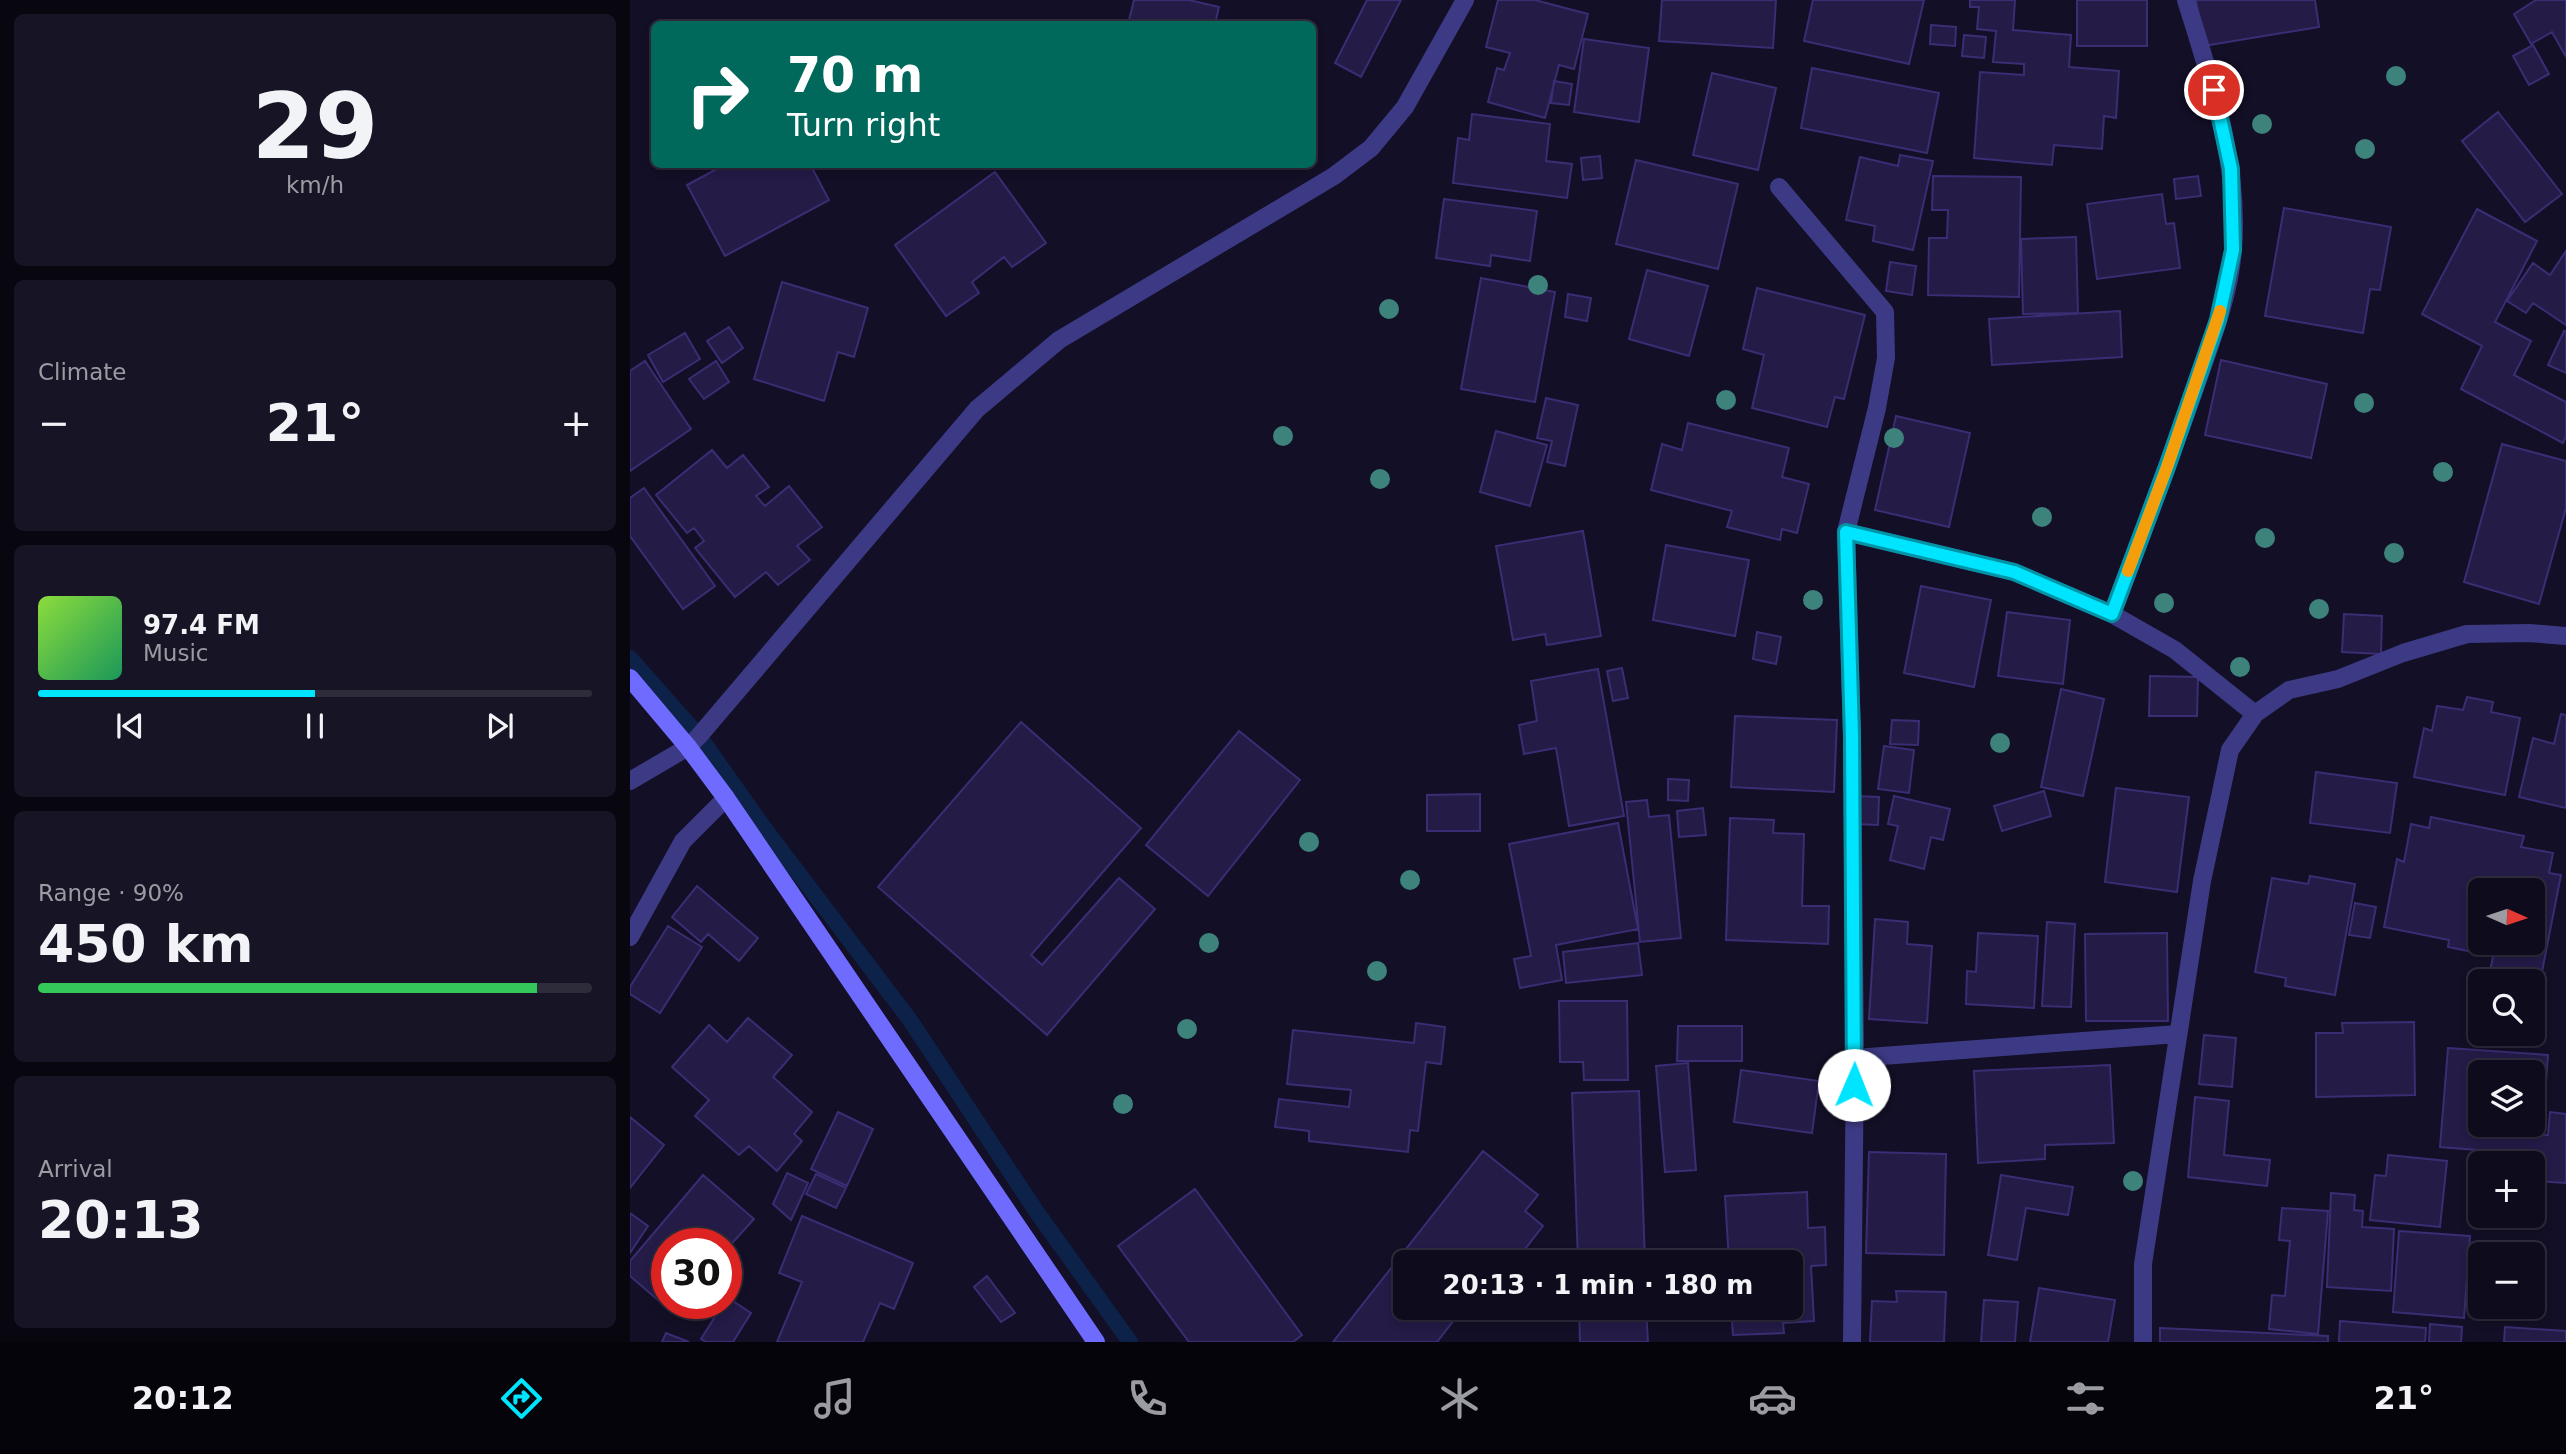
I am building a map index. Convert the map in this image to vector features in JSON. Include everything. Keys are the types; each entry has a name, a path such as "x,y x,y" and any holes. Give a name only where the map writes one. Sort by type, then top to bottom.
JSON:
{"street":[{"path":"630,780 688,747 761,666 977,409 1059,341 1334,176 1371,148 1405,107 1465,0"},
{"path":"2112,614 2218,320 2233,250 2231,169 2214,90 2186,0"},
{"path":"1779,187 1885,312 1886,358 1877,408 1846,532 1852,736 1855,1058 1852,1342"},
{"path":"1846,532 2014,572 2112,614 2175,650 2255,714"},
{"path":"2143,1342 2143,1264 2202,881 2230,750 2255,714 2289,690 2338,679 2403,653 2467,634 2529,633 2566,636"},
{"path":"630,678 688,747 726,798 1096,1342"},
{"path":"630,937 683,841 726,798"},
{"path":"1855,1058 2178,1034"}],"building":[{"path":"1134,0 1189,0 1219,7 1216,21 1129,21"},
{"path":"1367,0 1401,0 1361,77 1335,63"},
{"path":"1498,0 1535,0 1588,14 1574,69 1559,65 1545,118 1488,102 1497,68 1504,70 1510,53 1486,47"},
{"path":"1662,0 1776,0 1773,48 1659,41"},
{"path":"1813,0 1924,0 1909,64 1804,41"},
{"path":"1970,0 2015,0 2013,30 2071,35 2069,67 2119,71 2116,118 2104,116 2102,149 2054,145 2052,165 1974,158 1980,72 2024,75 2024,64 1993,62 1996,31 1977,29 1979,7 1970,7"},
{"path":"2077,0 2147,0 2147,46 2077,46"},
{"path":"2196,0 2315,0 2319,27 2203,46"},
{"path":"2536,0 2566,0 2566,57 2552,32 2531,44 2514,14"},
{"path":"1931,25 1956,27 1955,46 1930,44"},
{"path":"1964,35 1986,37 1984,58 1962,56"},
{"path":"1584,39 1649,48 1639,122 1574,112"},
{"path":"2533,45 2549,74 2529,85 2513,56"},
{"path":"1812,68 1939,93 1927,153 1801,128"},
{"path":"1712,73 1776,88 1758,170 1693,155"},
{"path":"1554,81 1572,84 1569,105 1551,103"},
{"path":"2498,112 2562,194 2525,222 2462,141"},
{"path":"1472,114 1550,124 1546,161 1572,164 1567,198 1453,183 1458,138 1469,140"},
{"path":"1900,155 1933,161 1913,250 1873,241 1875,226 1846,220 1860,157 1898,166"},
{"path":"1600,156 1602,178 1583,180 1581,158"},
{"path":"1636,160 1738,184 1718,269 1616,244"},
{"path":"719,168 812,168 829,200 725,256 687,185"},
{"path":"995,172 1046,243 1012,267 1004,257 972,282 979,293 946,316 895,245"},
{"path":"1933,176 2021,177 2019,297 1928,295 1929,238 1947,238 1948,210 1932,210"},
{"path":"2198,176 2201,196 2176,199 2174,179"},
{"path":"2162,194 2166,224 2174,223 2180,268 2097,279 2087,204"},
{"path":"1444,199 1537,211 1530,261 1491,255 1490,266 1436,258"},
{"path":"2284,208 2391,227 2380,290 2370,289 2363,333 2265,316"},
{"path":"2477,209 2537,241 2495,322 2531,341 2514,375 2566,402 2566,436 2563,443 2461,389 2482,346 2422,314"},
{"path":"2076,237 2078,313 2023,314 2021,239"},
{"path":"2566,251 2566,325 2533,303 2526,313 2507,301 2533,263 2550,275"},
{"path":"1890,262 1916,266 1912,295 1886,291"},
{"path":"1647,270 1708,286 1689,356 1629,339"},
{"path":"1481,278 1555,292 1535,402 1461,389"},
{"path":"782,282 868,308 854,357 838,352 824,401 754,379"},
{"path":"1757,288 1865,315 1844,399 1835,397 1827,427 1752,408 1764,355 1743,349"},
{"path":"1568,294 1591,298 1587,321 1565,317"},
{"path":"2120,311 2122,357 1992,365 1989,319"},
{"path":"729,327 743,348 722,363 707,341"},
{"path":"2566,331 2566,373 2548,365"},
{"path":"685,333 700,359 663,382 648,355"},
{"path":"2221,360 2327,384 2311,458 2205,435"},
{"path":"645,361 691,429 630,471 630,371"},
{"path":"716,361 729,382 704,399 689,379"},
{"path":"1546,398 1578,405 1565,466 1547,462 1552,441 1537,438"},
{"path":"1896,416 1970,433 1949,527 1875,510"},
{"path":"1688,423 1789,448 1782,477 1809,484 1797,533 1782,529 1780,540 1727,527 1732,511 1651,490 1662,444 1682,450"},
{"path":"1496,431 1547,445 1530,506 1480,492"},
{"path":"2502,444 2566,461 2566,508 2539,604 2464,582"},
{"path":"712,450 727,468 743,455 769,487 756,496 765,506 789,486 822,527 797,546 810,560 778,585 766,572 735,597 695,548 704,541 694,528 687,533 656,495"},
{"path":"644,488 715,586 683,609 630,536 630,498"},
{"path":"1583,531 1601,636 1547,645 1545,634 1513,640 1496,546"},
{"path":"1666,545 1749,560 1735,636 1653,620"},
{"path":"1921,586 1991,600 1974,687 1904,673"},
{"path":"2007,612 2070,620 2063,684 1998,676"},
{"path":"2344,614 2382,616 2381,654 2342,652"},
{"path":"1757,632 1781,637 1776,664 1753,659"},
{"path":"1622,668 1628,698 1613,701 1607,671"},
{"path":"1598,669 1624,816 1569,826 1556,748 1524,754 1519,725 1537,721 1531,681"},
{"path":"2150,676 2198,677 2197,716 2149,716"},
{"path":"2061,689 2104,699 2083,796 2041,787"},
{"path":"2467,697 2493,702 2491,712 2520,718 2505,795 2414,777 2424,728 2432,731 2437,706 2463,710"},
{"path":"2561,714 2566,715 2566,808 2519,797 2533,738 2554,744"},
{"path":"1735,716 1837,720 1834,792 1731,787"},
{"path":"1892,720 1919,721 1918,745 1890,744"},
{"path":"1021,722 1141,828 1031,955 1042,965 1119,878 1155,909 1047,1035 878,887"},
{"path":"1239,731 1300,780 1208,896 1146,845"},
{"path":"1884,746 1914,750 1909,793 1878,789"},
{"path":"2316,772 2397,783 2390,833 2310,823"},
{"path":"1668,779 1689,780 1688,801 1668,800"},
{"path":"2116,788 2189,797 2177,892 2105,882"},
{"path":"2044,791 2051,816 2002,831 1994,806"},
{"path":"1480,794 1480,831 1427,831 1427,795"},
{"path":"1856,796 1879,797 1878,825 1856,824"},
{"path":"1894,796 1950,809 1943,840 1931,837 1924,869 1890,860 1898,826 1888,824"},
{"path":"1647,800 1649,817 1669,815 1681,938 1640,942 1626,802"},
{"path":"1703,808 1706,835 1679,837 1677,811"},
{"path":"2431,817 2524,836 2521,847 2553,853 2549,873 2561,875 2543,969 2490,969 2493,956 2545,955 2545,878 2468,878 2468,951 2448,947 2449,940 2384,927 2397,859 2404,862 2411,824 2429,828"},
{"path":"1730,818 1774,820 1773,833 1804,834 1802,906 1829,906 1828,944 1726,940"},
{"path":"1618,823 1638,929 1556,945 1562,980 1520,988 1514,959 1531,956 1509,844"},
{"path":"2310,876 2355,884 2335,995 2285,986 2286,978 2255,972 2272,878 2308,884"},
{"path":"697,886 758,938 739,961 708,934 701,942 672,917"},
{"path":"2355,903 2376,907 2370,938 2349,935"},
{"path":"1875,919 1908,922 1907,944 1932,946 1927,1023 1869,1019"},
{"path":"2047,922 2075,924 2071,1007 2042,1006"},
{"path":"668,926 702,947 660,1013 630,994 630,987"},
{"path":"1978,933 2038,936 2034,1008 1966,1004 1967,971 1976,972"},
{"path":"2167,933 2168,1021 2086,1021 2085,934"},
{"path":"1638,943 1642,975 1566,983 1563,952"},
{"path":"1559,1001 1627,1001 1628,1080 1584,1080 1583,1062 1560,1062"},
{"path":"748,1018 792,1055 773,1077 812,1112 794,1134 802,1141 777,1171 749,1146 739,1155 695,1116 709,1100 672,1067 709,1025 727,1042"},
{"path":"2414,1022 2415,1095 2316,1097 2316,1033 2343,1033 2342,1023"},
{"path":"1416,1023 1445,1027 1441,1064 1426,1062 1418,1131 1410,1130 1408,1152 1309,1141 1309,1131 1275,1127 1279,1099 1349,1107 1351,1090 1287,1084 1293,1030 1414,1043"},
{"path":"1678,1026 1742,1026 1742,1061 1677,1061"},
{"path":"2204,1035 2236,1038 2232,1087 2199,1084"},
{"path":"2448,1048 2548,1055 2545,1095 2545,1060 2468,1060 2468,1137 2545,1137 2548,1135 2550,1112 2566,1114 2566,1183 2545,1182 2545,1151 2490,1151 2440,1147"},
{"path":"1688,1063 1696,1170 1665,1172 1656,1066"},
{"path":"2110,1065 2114,1143 2045,1145 2045,1159 1978,1163 1974,1071"},
{"path":"1741,1070 1819,1081 1812,1133 1734,1122"},
{"path":"1639,1091 1645,1250 1578,1250 1572,1093"},
{"path":"2195,1097 2229,1101 2224,1155 2270,1160 2267,1186 2188,1177"},
{"path":"838,1112 873,1129 847,1186 811,1169"},
{"path":"630,1117 664,1145 630,1188"},
{"path":"1483,1151 1538,1195 1525,1211 1543,1226 1524,1250 1405,1250"},
{"path":"1869,1152 1946,1154 1944,1255 1866,1253"},
{"path":"2388,1155 2447,1161 2440,1227 2370,1220 2375,1175 2386,1176"},
{"path":"787,1173 808,1183 791,1220 773,1204"},
{"path":"816,1174 846,1188 836,1208 806,1194"},
{"path":"703,1175 754,1219 742,1232 742,1228 658,1228"},
{"path":"2001,1175 2073,1187 2068,1215 2026,1208 2017,1260 1988,1255"},
{"path":"1195,1189 1302,1335 1293,1342 1189,1342 1118,1246"},
{"path":"1807,1192 1808,1228 1825,1227 1826,1265 1811,1266 1814,1321 1783,1323 1784,1333 1733,1335 1732,1320 1803,1320 1803,1250 1728,1250 1725,1196"},
{"path":"2331,1193 2355,1195 2354,1210 2363,1211 2362,1227 2394,1229 2391,1291 2327,1287"},
{"path":"2282,1208 2328,1211 2318,1334 2269,1329 2272,1295 2285,1296 2290,1241 2279,1240"},
{"path":"630,1213 648,1226 630,1253"},
{"path":"802,1216 913,1263 894,1309 880,1303 863,1342 777,1342 802,1282 779,1273"},
{"path":"2399,1231 2470,1236 2464,1318 2393,1312"},
{"path":"651,1236 651,1294 630,1276 630,1261"},
{"path":"1393,1266 1393,1320 1454,1320 1437,1342 1333,1342"},
{"path":"987,1276 1015,1313 1001,1322 974,1287"},
{"path":"2039,1288 2115,1300 2108,1342 2030,1342"},
{"path":"1896,1291 1946,1292 1944,1342 1870,1342 1872,1301 1897,1302"},
{"path":"1984,1300 2018,1302 2015,1342 1981,1342"},
{"path":"742,1307 751,1313 733,1342 706,1342 701,1339 714,1319 742,1319"},
{"path":"1579,1320 1647,1320 1648,1342 1580,1342"},
{"path":"2340,1321 2426,1328 2425,1342 2339,1342"},
{"path":"2430,1324 2462,1327 2461,1342 2429,1342"},
{"path":"2505,1327 2566,1331 2566,1342 2504,1342"},
{"path":"2160,1328 2328,1336 2328,1342 2160,1342"},
{"path":"666,1333 689,1342 662,1342"}],"waterway":[{"path":"630,658 699,736 765,829 910,1020 1036,1211 1130,1342"}],"slow traffic":[{"path":"2128,571 2220,311"}],"route":[{"path":"1854,1085 1852,736 1846,532 2014,572 2112,614 2218,320 2233,250 2231,169 2214,90"}]}
